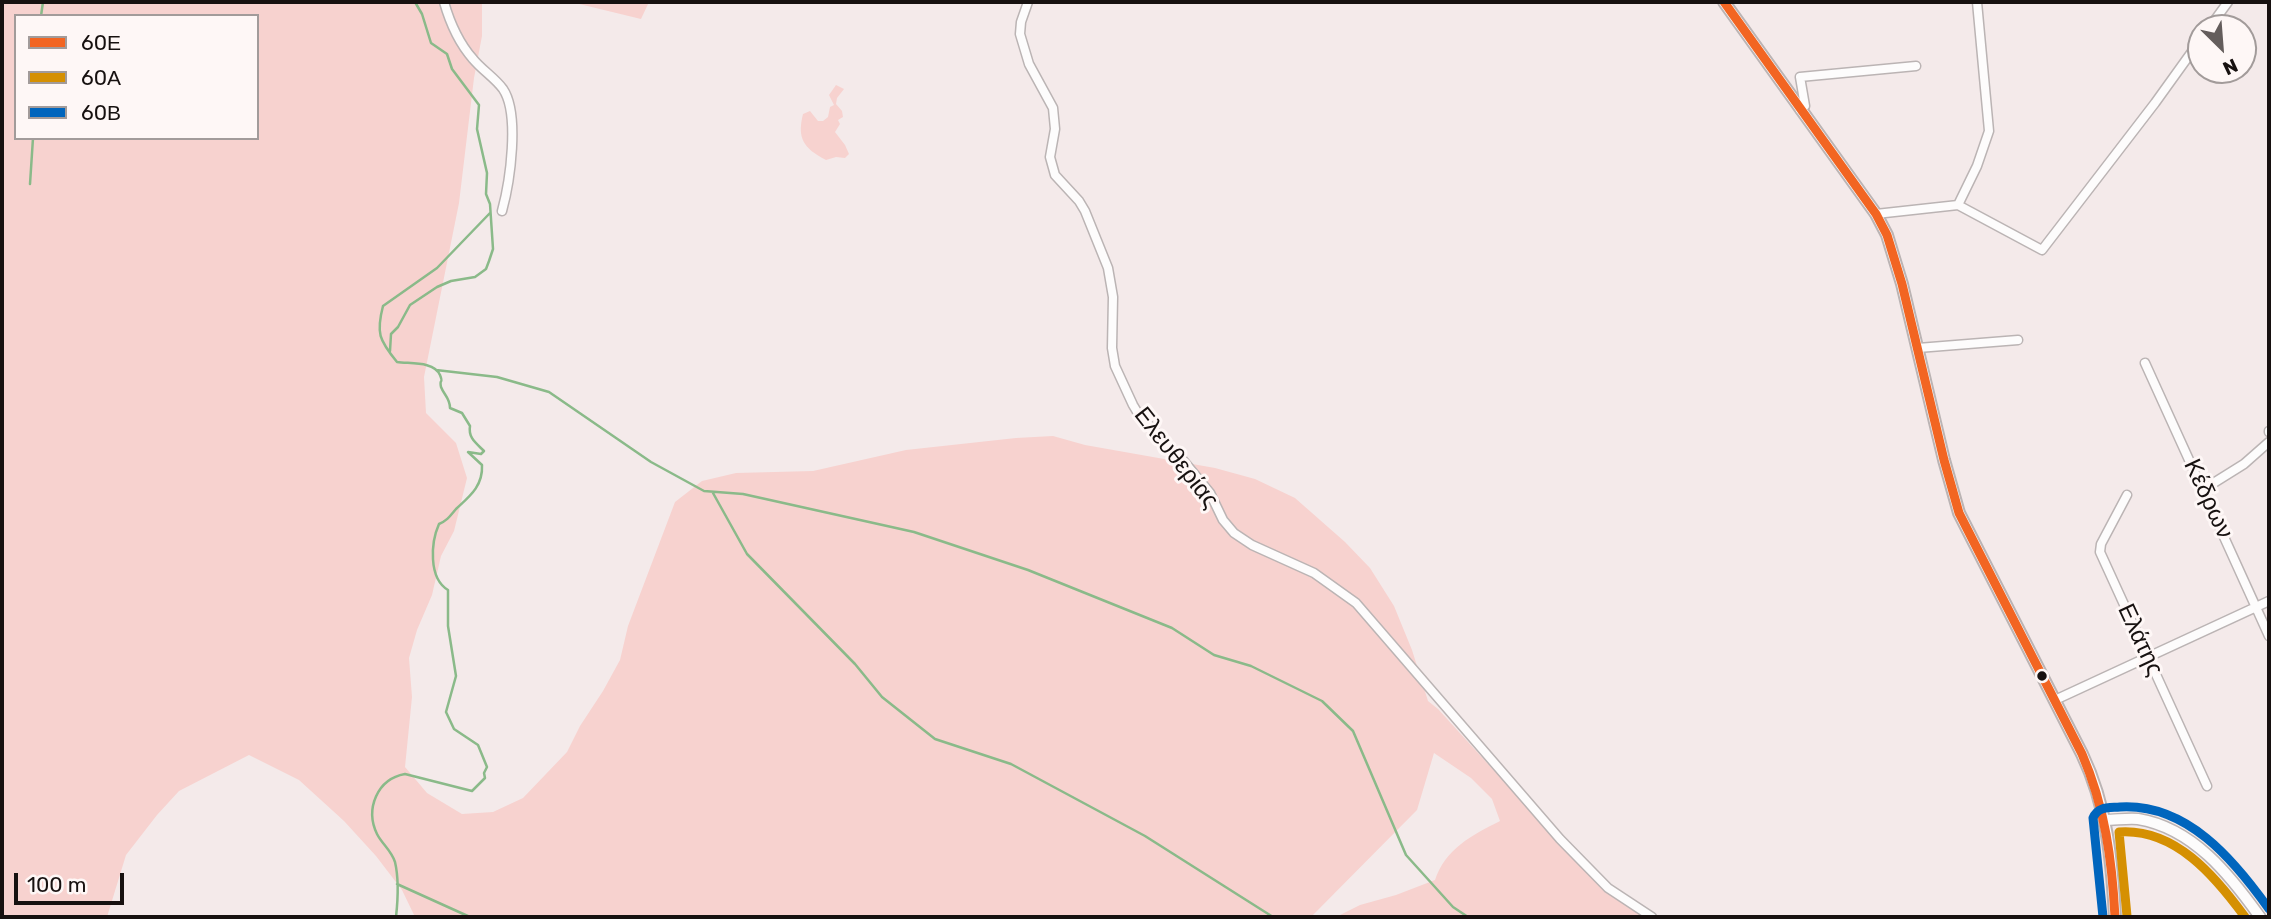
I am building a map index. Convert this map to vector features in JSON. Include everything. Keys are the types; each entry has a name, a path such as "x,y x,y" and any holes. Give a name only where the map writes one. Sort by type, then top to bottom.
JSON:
{"main road":[{"path":"1724,2 1876,214 1887,235 1959,513 2091,774 2105,821 2115,917"}],"street":[{"path":"443,2 454,32 472,58 502,88 508,100 513,119 502,211"},
{"name":"Ελευθερίας","path":"1028,2 1020,34 1029,64 1053,108 1055,129 1049,157 1055,175 1085,211 1108,268 1113,297 1112,348 1115,366 1139,415 1195,474 1234,533 1271,555 1314,573 1356,603 1560,839 1608,888 1652,917"},
{"path":"1958,205 1977,166 1989,131 1986,72 1977,2"},
{"path":"1876,214 1958,205 2036,248 2045,248 2187,58"},
{"path":"1800,110 1805,106 1800,77 1916,66"},
{"path":"1917,348 2018,340"},
{"name":"Κέδρων","path":"2145,363 2269,636"},
{"path":"2204,489 2250,460 2269,442"},
{"name":"Ελάτης","path":"2127,495 2099,549 2207,786"},
{"path":"2055,700 2269,601"},
{"path":"2105,821 2141,820 2184,837 2218,865 2260,917"}],"shaded area":[{"path":"2,2 482,2 482,36 474,78 459,203 424,377 426,413 456,443 467,478 454,531 441,556 432,595 409,658 412,697 405,767 427,793 462,814 493,812 523,798 567,752 620,660 628,626 675,502 702,481 736,473 813,471 906,450 1053,436 1085,445 1215,468 1255,479 1295,498 1370,568 1394,606 1412,650 1428,701 1590,876 1607,891 1650,917 1336,917 1360,905 1435,880 1453,851 1500,821 1492,799 1471,778 1434,753 1417,810 1311,917 415,917 402,890 344,821 299,780 249,755 179,791 157,815 126,855 107,917 2,917"},
{"path":"571,2 649,2 641,19"},
{"path":"836,85 844,89 837,98 836,104 843,117 838,120 840,124 835,132 849,154 845,158 826,160 804,142 801,122 803,114 810,111 818,121 828,117 830,107 834,105 829,95"}],"waterway":[{"path":"41,14 43,2"},
{"path":"390,351 391,334 410,305 437,287 451,281 475,277 486,269 493,249 490,204 486,194 487,173 477,129 479,105 452,69 447,54 431,43 422,14 415,2"},
{"path":"30,184 33,140"},
{"path":"396,917 398,889 395,862 377,834 374,824 372,815 376,796 387,782 405,774 472,791 485,778 487,767 478,745 454,729 446,712 456,676 448,626 448,590 437,577 433,559 434,540 439,524 449,518 471,495 480,479 482,465 468,452 481,454 484,451 471,437 470,426 462,413 450,408 437,371 427,365 397,362 383,342 380,323 383,306 437,268 490,213"},
{"path":"436,370 497,377 549,392 651,462 704,491 743,494 914,532 1028,570 1172,628 1214,655 1251,666 1322,701 1353,731 1406,855 1453,907 1468,917"},
{"path":"713,493 747,554 855,664 882,697 935,739 1011,764 1145,836 1273,917"},
{"path":"397,884 470,917"}],"transit line":[{"name":"60Ε","path":"1724,2 1876,214 1887,235 1902,284 1959,513 2090,774 2106,834 2115,917"},
{"name":"60Β","path":"2103,917 2093,818 2101,810 2120,807 2144,808 2167,814 2206,838 2240,872 2269,909"},
{"name":"60Α","path":"2127,916 2119,832 2139,833 2176,846 2207,871 2245,917"}]}
